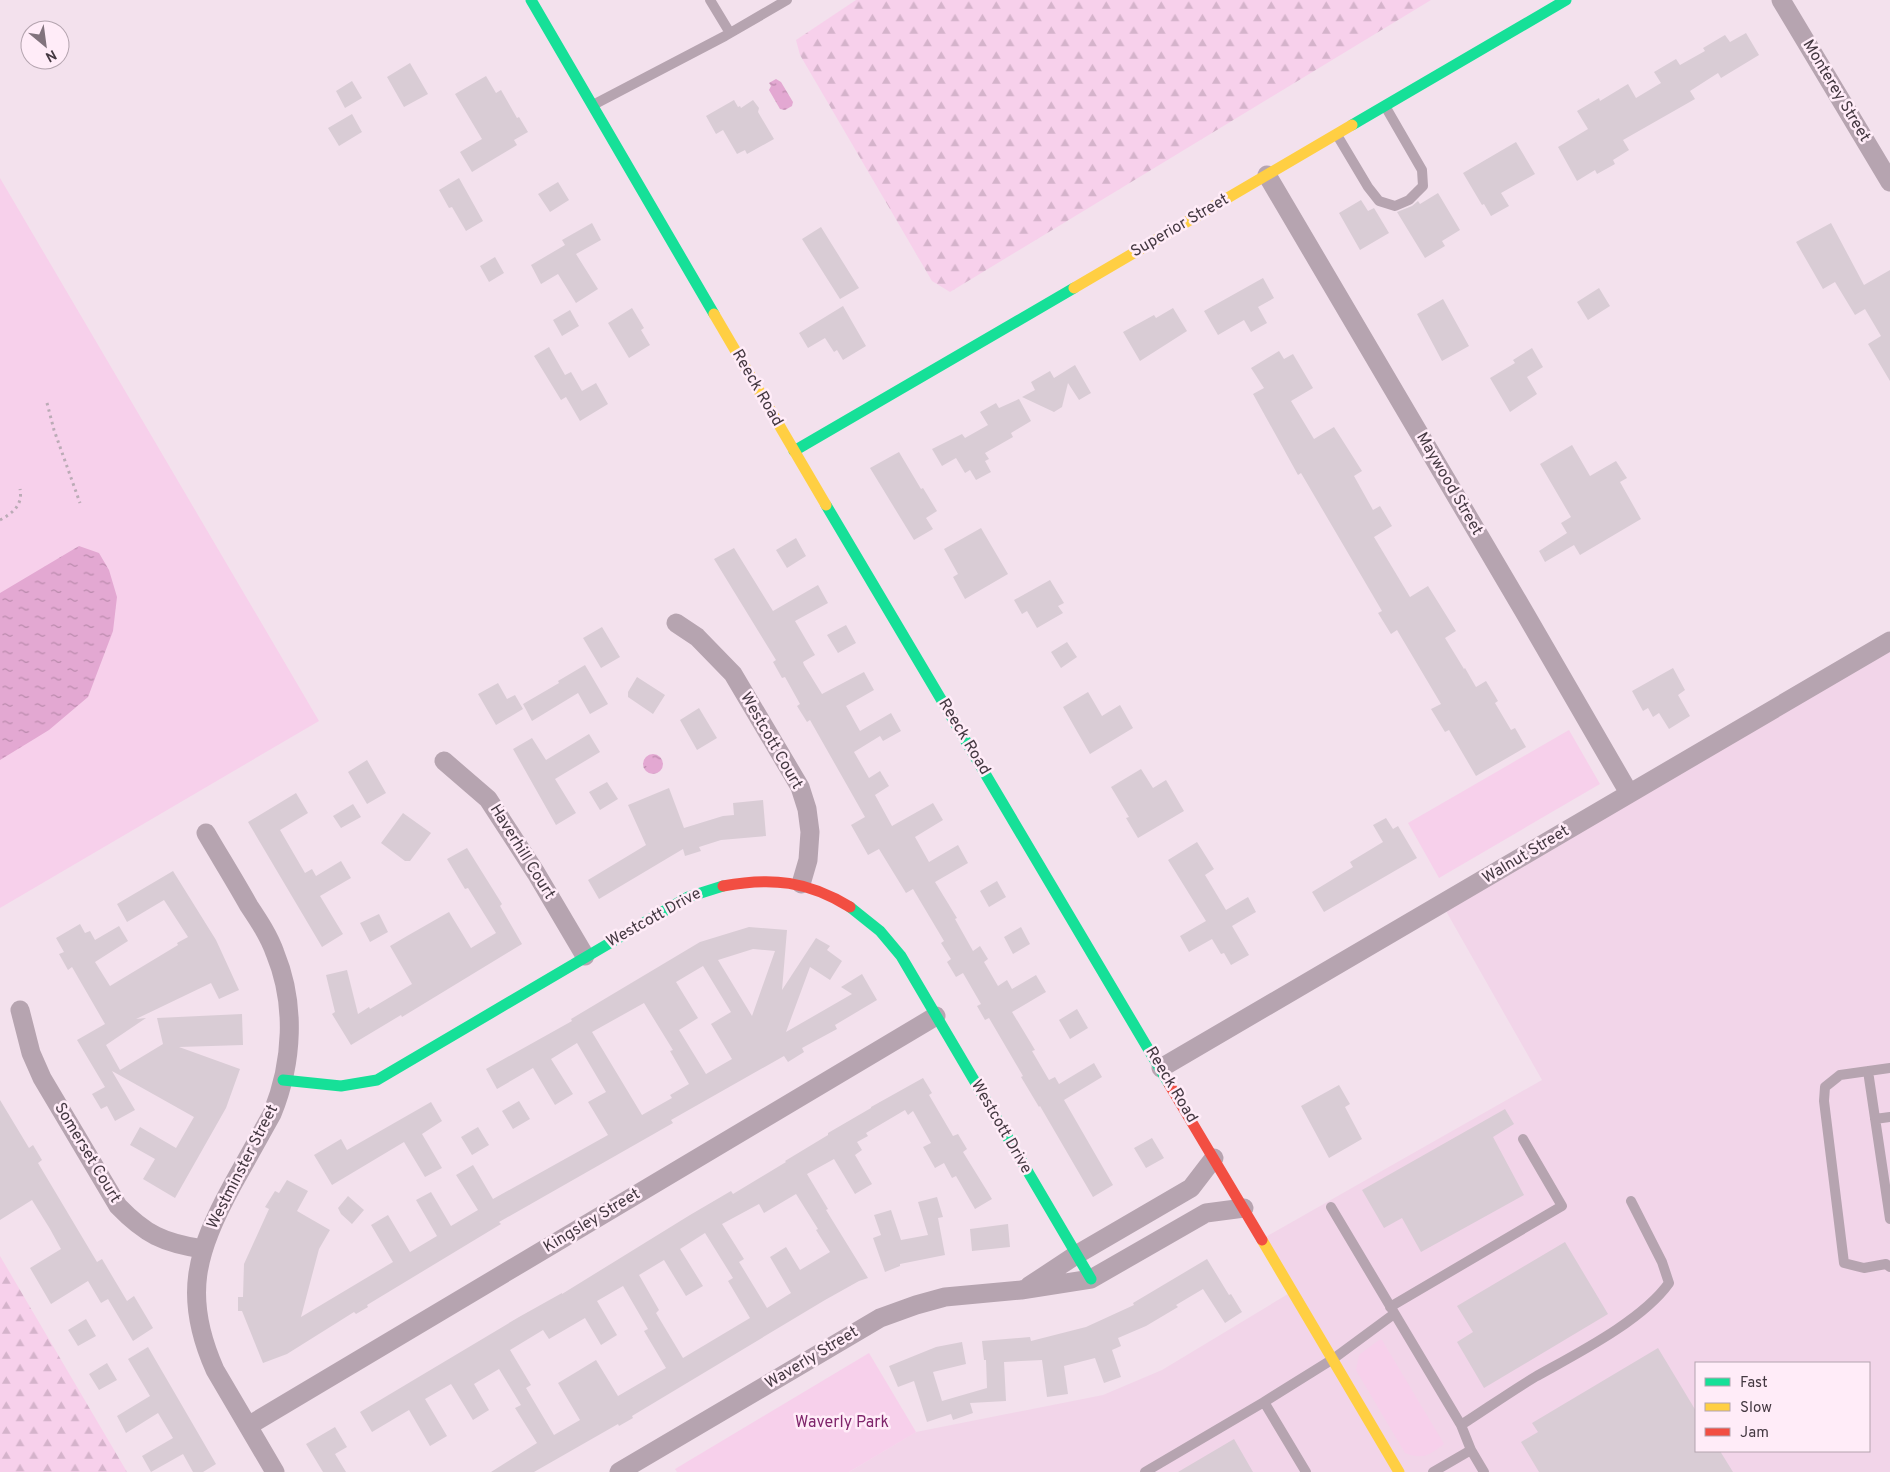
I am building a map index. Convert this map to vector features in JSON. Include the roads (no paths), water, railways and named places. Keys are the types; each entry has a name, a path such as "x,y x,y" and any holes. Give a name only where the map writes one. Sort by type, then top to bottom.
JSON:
{"street":[{"name":"Superior Street","path":"794,451 1566,0"},
{"name":"Monterey Street","path":"1781,0 1890,182"},
{"name":"Reeck Road","path":"534,1 794,451 1398,1471"},
{"name":"Maywood Street","path":"1267,175 1629,793"},
{"name":"Westcott Court","path":"676,623 697,637 733,674 800,787 808,809 810,832 808,860 801,884"},
{"name":"Walnut Street","path":"1161,1068 1890,641"},
{"name":"Haverhill Court","path":"444,761 488,799 536,873 585,956"},
{"name":"Westminster Street","path":"206,833 266,934 282,969 287,994 290,1025 283,1080 272,1114 214,1220 202,1249 196,1292 202,1335 215,1370 275,1472"},
{"name":"Westcott Drive","path":"283,1080 335,1087 358,1085 377,1080 448,1040 585,956 688,897 709,889 740,882 775,880 801,884 844,902 878,928 901,956 1091,1279"},
{"name":"Somerset Court","path":"20,1010 31,1053 42,1078 118,1206 135,1223 155,1236 179,1245 202,1249"},
{"name":"Kingsley Street","path":"248,1426 936,1016"},
{"name":"Waverly Street","path":"1021,1290 1076,1255 1192,1188 1214,1158"},
{"name":"Waverly Street","path":"619,1472 880,1318 945,1297 1021,1290 1091,1279 1206,1213 1244,1208"}],"lane":[{"path":"710,0 730,33"},
{"path":"593,105 730,33 787,0"},
{"path":"1336,134 1368,187 1379,201 1395,206 1409,200 1423,186 1422,170 1385,106"},
{"path":"1890,1068 1840,1075 1825,1087 1824,1101 1844,1263 1864,1268 1886,1264 1890,1267"},
{"path":"1868,1071 1890,1219"},
{"path":"1875,1119 1890,1117"},
{"path":"1145,1472 1333,1359 1392,1310 1562,1206 1523,1139"},
{"path":"1461,1425 1633,1317 1661,1294 1669,1283 1662,1262 1631,1201"},
{"path":"1331,1207 1461,1425 1471,1450 1484,1472"},
{"path":"1264,1402 1306,1472"},
{"path":"1433,1472 1471,1450"}],"water":[{"path":"776,79 781,82 793,102 792,106 785,110 780,109 769,90 771,86 769,83"},
{"path":"79,546 99,553 109,570 117,597 113,631 88,697 49,730 0,760 0,593"},
{"path":"653,754 660,757 663,764 660,771 653,774 646,771 643,764 646,757"}],"park label":[{"name":"Waverly Park","path":"842,1423"}]}
